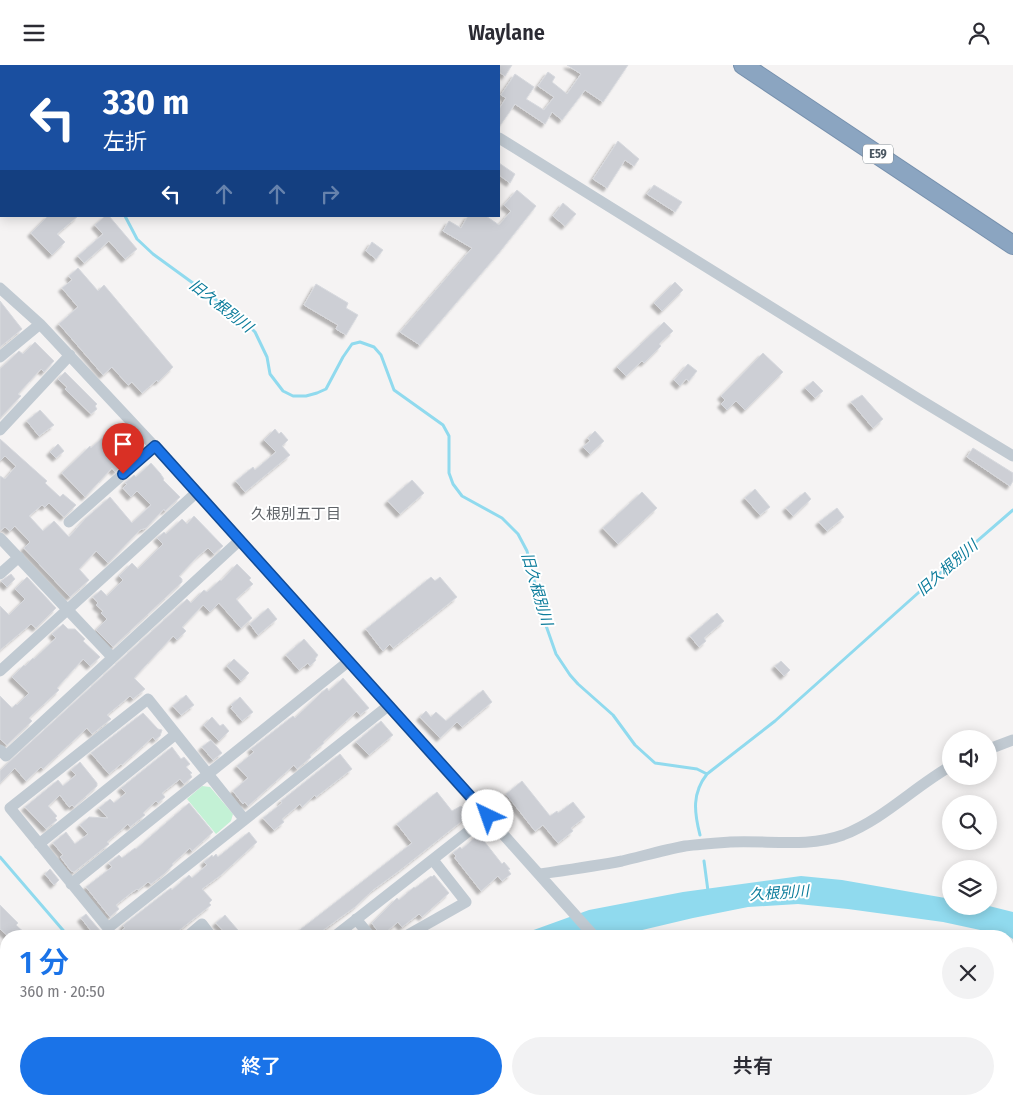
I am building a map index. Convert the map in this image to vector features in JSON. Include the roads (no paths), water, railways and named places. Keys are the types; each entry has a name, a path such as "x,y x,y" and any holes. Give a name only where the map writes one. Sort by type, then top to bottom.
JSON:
{"highway":[{"name":"E59","path":"743,65 1013,245"}],"street":[{"path":"500,140 917,398 1013,455"},
{"path":"0,287 40,324 155,446 589,930"},
{"path":"0,357 40,324"},
{"path":"0,430 70,355"},
{"path":"69,522 155,446"},
{"path":"0,671 196,492"},
{"path":"0,538 112,657"},
{"path":"0,750 6,756 240,540"},
{"path":"0,574 19,557"},
{"path":"72,884 349,661"},
{"path":"244,819 148,699 10,808 108,928 388,705"},
{"path":"39,844 176,734"},
{"path":"997,746 1013,740"},
{"path":"540,874 621,861 684,846 730,842 798,843 817,841 841,835 862,827 881,815 942,771"},
{"path":"342,930 488,816"},
{"path":"417,930 466,902 433,860"},
{"path":"356,919 365,930"},
{"path":"196,930 202,925 206,930"}],"water":[{"name":"久根別川","path":"801,876 842,880 942,897 942,915 997,915 997,908 1013,912 1013,930 980,930 943,922 798,904 748,907 642,930 534,930 589,910 683,892"}],"waterway":[{"name":"旧久根別川","path":"126,217 137,239 153,254 241,318 255,332 267,357 270,374 283,391 293,396 306,396 326,389 352,344 360,342 374,347 381,355 394,390 443,425 449,436 449,473 453,484 462,496 502,518 518,534 527,551 543,617 556,654 570,675 613,715 635,745 655,763 697,769 707,774 775,721 1013,510"},
{"path":"700,835 696,818 696,803 699,788 707,774"},
{"path":"0,857 63,930"},
{"path":"704,861 708,891"}],"district":[{"name":"久根別五丁目","path":"296,514"}]}
